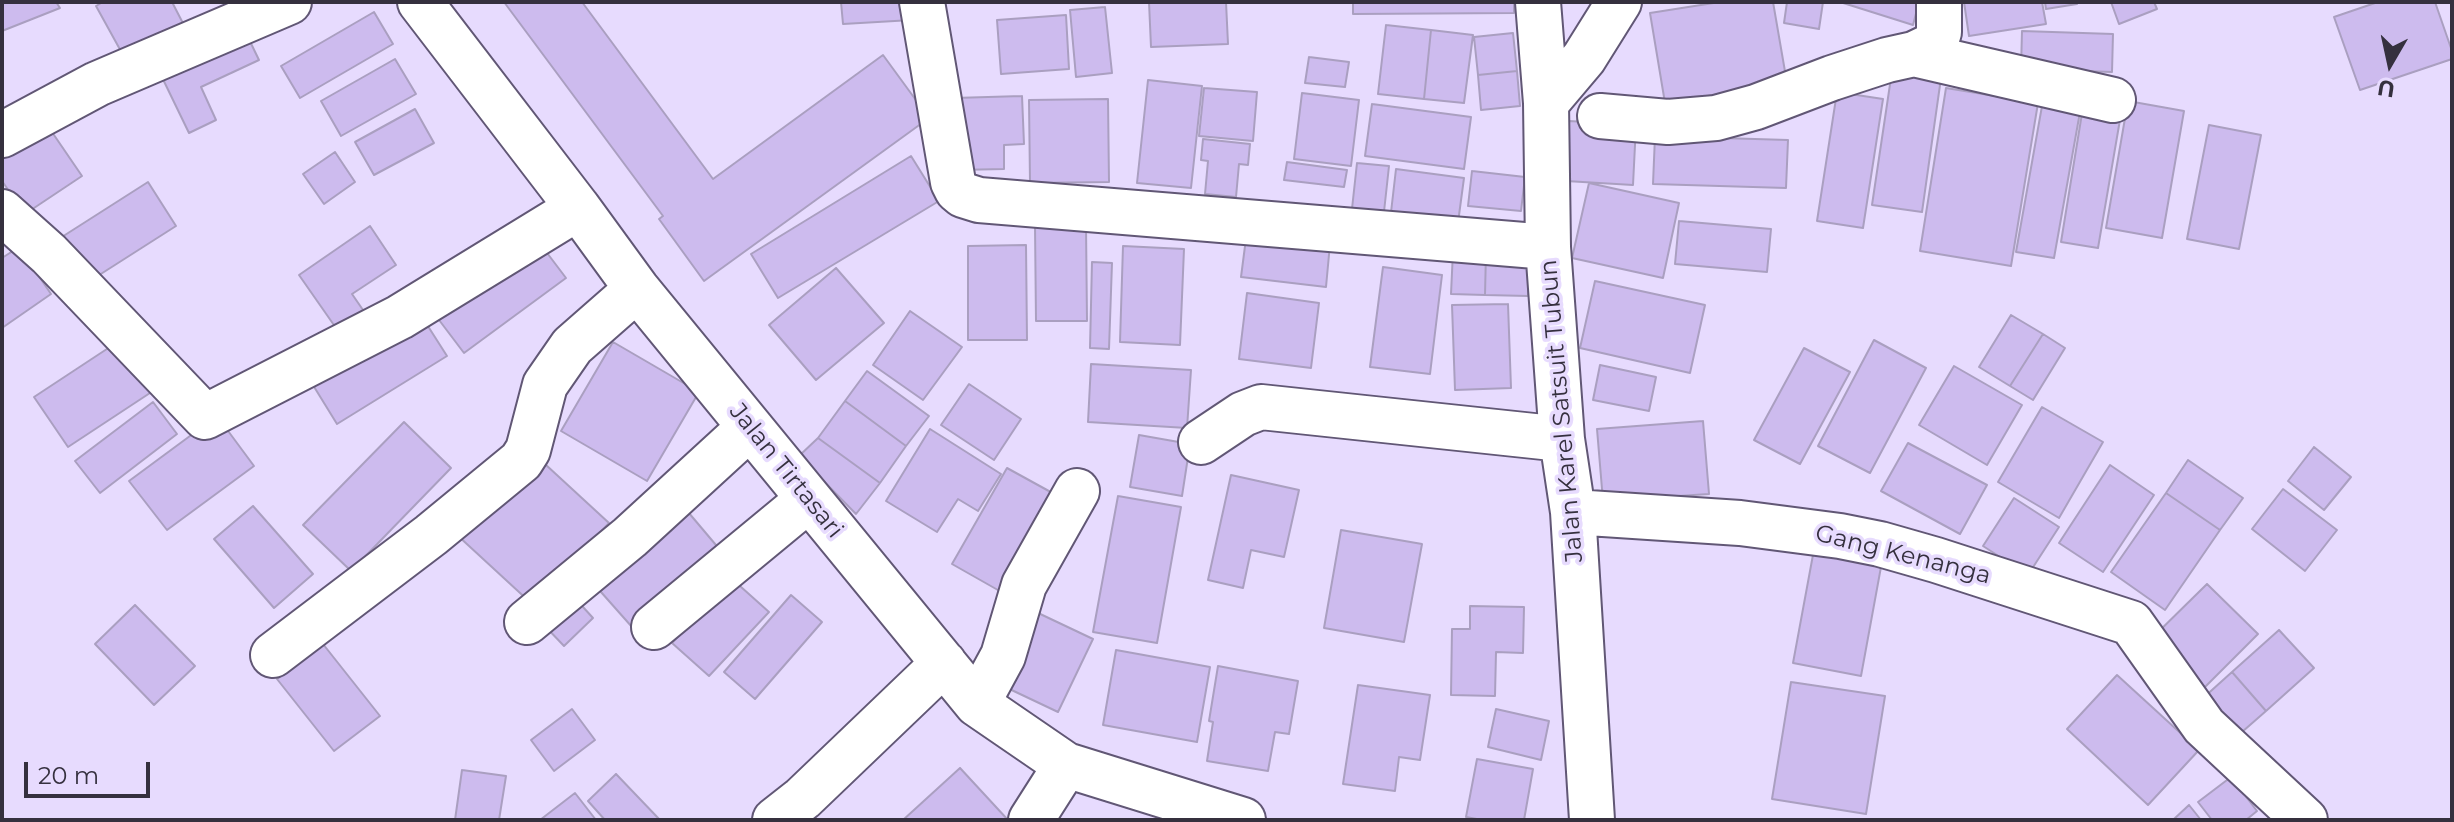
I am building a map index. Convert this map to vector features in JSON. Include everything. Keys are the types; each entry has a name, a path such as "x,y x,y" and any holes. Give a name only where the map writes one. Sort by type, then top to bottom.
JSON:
{"street":[{"path":"2,135 97,84 289,2"},
{"name":"Jalan Tirtasari","path":"420,2 637,289 977,704 1066,765 1243,820"},
{"path":"922,2 953,182 963,195 994,201 1548,247"},
{"name":"Jalan Karel Satsuit Tubun","path":"1538,2 1546,110 1548,247 1562,439 1573,512 1592,820"},
{"path":"1619,2 1546,110 1668,122 1716,118 1756,107 1887,60 1914,54 1935,44 1939,32 1939,2"},
{"path":"1914,54 2113,100"},
{"path":"2,212 49,254 205,417 400,317 578,208"},
{"path":"273,655 431,535 521,461 528,450 545,385 572,346 637,289"},
{"path":"1201,442 1243,414 1261,407 1562,439"},
{"path":"527,622 630,537 750,427"},
{"path":"977,704 1003,656 1024,585 1077,491"},
{"path":"654,627 809,499"},
{"name":"Gang Kenanga","path":"1573,512 1740,523 1840,536 1936,560 2131,623 2204,726 2305,820"},
{"path":"775,820 803,798 944,663"},
{"path":"1031,820 1066,765"}],"building":[{"path":"2,2 56,2 60,8 2,31"},
{"path":"103,2 172,2 188,33 128,64 96,6"},
{"path":"504,2 582,2 713,179 883,55 929,118 704,281 659,219 663,216"},
{"path":"841,2 911,2 912,20 843,24"},
{"path":"1149,2 1226,2 1228,44 1151,47"},
{"path":"1353,2 1514,2 1514,13 1353,14"},
{"path":"1720,2 1773,2 1787,83 1665,103 1650,13"},
{"path":"1787,2 1823,2 1819,29 1784,23"},
{"path":"1840,2 1919,2 1913,25"},
{"path":"1964,2 2042,2 2046,24 1969,36"},
{"path":"2045,2 2077,2 2077,4 2046,9"},
{"path":"2111,2 2154,2 2157,9 2119,24"},
{"path":"2378,2 2435,2 2452,59 2360,90 2334,17"},
{"path":"1105,7 1112,73 1076,77 1070,10"},
{"path":"374,12 393,44 300,98 281,66"},
{"path":"1066,15 1069,69 1001,74 997,20"},
{"path":"1386,25 1431,30 1424,99 1378,94"},
{"path":"244,29 259,60 201,87 216,120 189,133 158,69"},
{"path":"1431,30 1473,35 1464,103 1424,99"},
{"path":"2022,31 2113,34 2112,72 2021,69"},
{"path":"1513,33 1517,71 1478,75 1474,37"},
{"path":"1309,57 1349,62 1345,87 1305,83"},
{"path":"395,59 416,94 341,136 321,101"},
{"path":"1517,71 1520,106 1481,110 1478,75"},
{"path":"1892,71 1941,78 1922,212 1872,205"},
{"path":"1148,80 1202,86 1191,188 1137,183"},
{"path":"1204,88 1257,92 1253,141 1199,136"},
{"path":"1946,88 2038,103 2011,266 1920,251"},
{"path":"1837,92 1883,99 1863,228 1817,221"},
{"path":"1302,93 1359,100 1351,166 1294,159"},
{"path":"1022,96 1024,144 1004,145 1004,169 957,170 954,98"},
{"path":"1108,99 1109,182 1030,183 1029,100"},
{"path":"2084,101 2122,108 2098,248 2061,242"},
{"path":"2128,101 2184,111 2162,238 2106,228"},
{"path":"1372,104 1471,117 1464,169 1365,156"},
{"path":"2042,106 2080,112 2054,258 2016,252"},
{"path":"415,109 434,143 374,175 355,142"},
{"path":"41,116 82,176 25,214 2,181 2,142"},
{"path":"1569,121 1636,125 1633,185 1566,181"},
{"path":"2209,125 2261,135 2239,249 2187,239"},
{"path":"1655,136 1788,140 1786,188 1653,184"},
{"path":"1203,139 1250,144 1248,165 1239,164 1236,197 1205,194 1208,161 1201,160"},
{"path":"335,152 355,182 324,204 303,174"},
{"path":"911,156 939,201 778,298 751,254"},
{"path":"1287,162 1347,170 1344,187 1284,180"},
{"path":"1357,163 1389,166 1383,221 1351,218"},
{"path":"1396,169 1464,178 1457,230 1390,221"},
{"path":"1472,171 1525,177 1521,211 1468,206"},
{"path":"148,182 176,226 82,286 54,242"},
{"path":"1589,183 1679,203 1663,278 1572,258"},
{"path":"1679,221 1771,229 1767,272 1675,264"},
{"path":"1248,223 1331,233 1326,287 1241,277"},
{"path":"370,226 396,265 352,294 363,310 336,328 299,275"},
{"path":"1035,226 1086,226 1087,321 1036,321"},
{"path":"535,237 566,278 464,353 433,312"},
{"path":"1026,245 1027,340 968,340 968,246"},
{"path":"1123,246 1184,249 1180,345 1120,342"},
{"path":"19,247 51,294 2,328 2,258"},
{"path":"1453,251 1486,252 1485,295 1451,294"},
{"path":"1486,252 1529,252 1528,296 1485,295"},
{"path":"1092,262 1112,263 1109,349 1090,348"},
{"path":"1383,267 1442,275 1430,374 1370,367"},
{"path":"836,268 884,323 816,380 769,325"},
{"path":"1595,281 1705,305 1690,373 1580,348"},
{"path":"1247,293 1319,303 1311,368 1239,359"},
{"path":"1508,304 1511,388 1455,390 1452,305"},
{"path":"417,309 447,356 337,424 308,377"},
{"path":"910,311 962,347 923,400 873,365"},
{"path":"2011,315 2043,334 2010,386 1979,367"},
{"path":"2043,334 2065,348 2033,400 2010,386"},
{"path":"1874,340 1926,368 1870,473 1818,446"},
{"path":"119,341 153,391 68,447 34,397"},
{"path":"613,342 699,392 647,481 561,431"},
{"path":"1804,348 1850,372 1800,464 1754,440"},
{"path":"1091,364 1191,370 1187,428 1088,422"},
{"path":"1600,365 1656,377 1649,411 1593,400"},
{"path":"1954,366 2022,405 1987,465 1919,425"},
{"path":"867,371 929,416 906,446 845,401"},
{"path":"969,384 1021,419 994,460 941,425"},
{"path":"845,401 906,446 880,483 818,438"},
{"path":"153,402 177,434 100,493 75,461"},
{"path":"2042,407 2103,442 2059,518 1998,482"},
{"path":"217,416 254,466 167,530 129,481"},
{"path":"1703,421 1709,494 1603,501 1597,429"},
{"path":"404,422 451,468 351,571 303,525"},
{"path":"930,429 1001,474 978,511 958,499 937,532 886,501"},
{"path":"1139,435 1190,444 1182,496 1130,487"},
{"path":"818,438 880,483 856,514 799,456"},
{"path":"1908,443 1987,485 1960,534 1881,491"},
{"path":"2314,447 2351,477 2324,510 2288,481"},
{"path":"533,453 609,523 532,604 456,534"},
{"path":"2188,460 2243,498 2220,530 2166,493"},
{"path":"2110,465 2154,495 2103,572 2059,543"},
{"path":"1007,468 1067,501 1012,598 952,564"},
{"path":"1231,475 1299,490 1284,557 1251,550 1243,588 1208,580"},
{"path":"2283,489 2337,530 2305,571 2252,529"},
{"path":"2166,493 2220,530 2165,610 2111,572"},
{"path":"1118,496 1181,507 1157,643 1093,632"},
{"path":"2014,498 2059,527 2028,575 1983,546"},
{"path":"253,506 313,574 274,608 214,539"},
{"path":"683,506 721,551 632,627 593,583"},
{"path":"1341,530 1422,544 1404,642 1324,628"},
{"path":"1815,544 1883,556 1861,676 1793,663"},
{"path":"731,578 769,612 709,676 672,643"},
{"path":"2207,584 2258,634 2197,695 2146,644"},
{"path":"791,595 822,622 755,699 724,672"},
{"path":"573,596 593,618 564,646 543,624"},
{"path":"135,605 195,666 154,705 95,644"},
{"path":"1470,606 1524,607 1523,653 1496,652 1495,696 1451,695 1452,629 1470,629"},
{"path":"1036,612 1093,639 1058,712 1001,685"},
{"path":"2279,630 2314,668 2266,711 2232,672"},
{"path":"323,644 380,716 334,751 277,679"},
{"path":"1116,650 1210,667 1197,742 1103,725"},
{"path":"1218,666 1298,681 1289,734 1275,732 1268,771 1207,761 1213,722 1209,721"},
{"path":"2232,672 2266,711 2226,746 2192,708"},
{"path":"2117,675 2199,750 2148,805 2067,729"},
{"path":"1791,682 1885,696 1866,814 1772,799"},
{"path":"1358,685 1430,695 1420,760 1399,757 1395,791 1343,784"},
{"path":"572,709 595,740 554,771 531,740"},
{"path":"1496,709 1549,721 1541,760 1488,747"},
{"path":"1477,759 1533,769 1524,820 1466,817"},
{"path":"960,768 1008,820 903,820"},
{"path":"462,770 506,776 499,820 455,820"},
{"path":"616,774 660,820 605,820 588,801"},
{"path":"2231,777 2257,811 2246,820 2212,820 2198,802"},
{"path":"575,793 596,820 540,820"},
{"path":"2189,805 2201,820 2174,819"}]}
